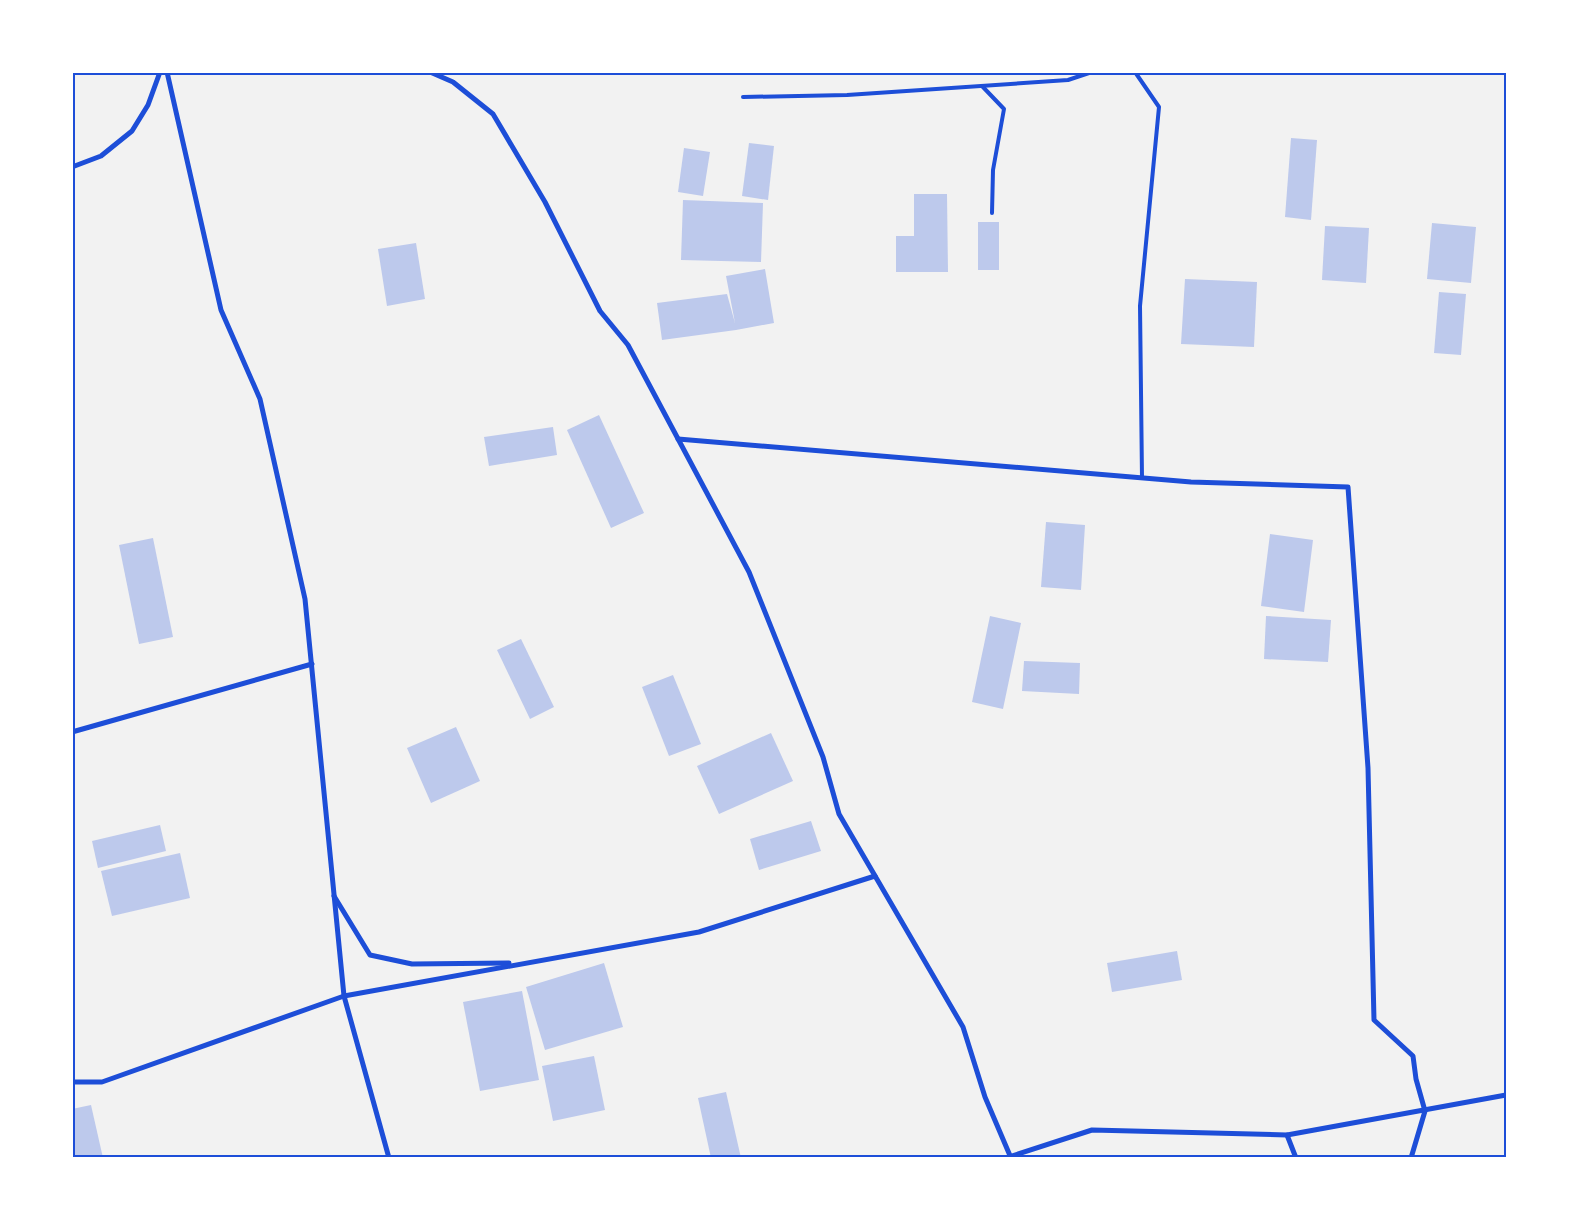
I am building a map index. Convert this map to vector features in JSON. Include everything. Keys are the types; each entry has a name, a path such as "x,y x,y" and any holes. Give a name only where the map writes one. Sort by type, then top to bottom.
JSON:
{"street":[{"path":"72,167 101,156 132,131 148,105 160,72"},
{"path":"167,72 221,310 260,399 305,599 344,996 389,1158"},
{"path":"430,72 453,82 493,114 545,202 600,311 628,345 749,572 823,757 839,814 963,1027 985,1097 1009,1157 1092,1130 1286,1135 1506,1095"},
{"path":"678,439 1191,482 1348,487 1368,768 1374,1020 1413,1056 1416,1079 1425,1111 1411,1158"},
{"path":"72,732 312,664"},
{"path":"72,1082 102,1082 344,996 699,932 875,876"},
{"path":"334,894 370,955 412,964 524,963"},
{"path":"1286,1135 1296,1158"}],"lane":[{"path":"743,97 848,95 1068,80 1092,72"},
{"path":"1135,72 1159,107 1140,306 1142,478"},
{"path":"982,86 1004,109 993,170 992,213"}],"building":[{"path":"1291,138 1317,140 1311,220 1285,217"},
{"path":"749,143 774,146 768,200 742,196"},
{"path":"684,148 710,152 703,196 678,192"},
{"path":"914,194 947,194 948,272 896,272 896,236 914,236"},
{"path":"683,200 763,203 761,262 681,260"},
{"path":"978,222 999,222 999,270 978,270"},
{"path":"1432,223 1476,227 1471,283 1427,279"},
{"path":"1325,226 1369,228 1366,283 1322,280"},
{"path":"416,243 425,299 387,306 378,249"},
{"path":"765,269 774,323 662,340 657,303 727,294 735,323 726,276"},
{"path":"1185,279 1257,282 1254,347 1181,344"},
{"path":"1439,292 1466,294 1461,355 1434,353"},
{"path":"599,415 644,513 611,528 567,430"},
{"path":"553,427 557,455 489,466 484,437"},
{"path":"1046,522 1085,525 1081,590 1041,587"},
{"path":"1270,534 1313,540 1304,612 1261,606"},
{"path":"153,538 173,637 139,644 119,545"},
{"path":"990,616 1021,623 1003,709 972,702"},
{"path":"1266,616 1331,620 1328,662 1264,659"},
{"path":"521,639 554,707 530,719 497,650"},
{"path":"1024,661 1080,663 1079,694 1022,691"},
{"path":"673,675 701,744 669,756 642,687"},
{"path":"456,727 480,781 431,803 407,748"},
{"path":"771,733 793,781 719,814 697,766"},
{"path":"811,821 821,851 759,870 750,839"},
{"path":"160,825 166,851 98,868 92,841"},
{"path":"180,853 190,898 112,916 101,871"},
{"path":"1177,951 1182,980 1112,992 1107,963"},
{"path":"604,963 623,1027 545,1050 526,987"},
{"path":"522,991 539,1080 480,1091 463,1002"},
{"path":"594,1056 605,1110 553,1121 542,1066"},
{"path":"726,1092 741,1158 711,1158 698,1098"},
{"path":"91,1105 103,1158 74,1158 72,1150 72,1109"}]}
